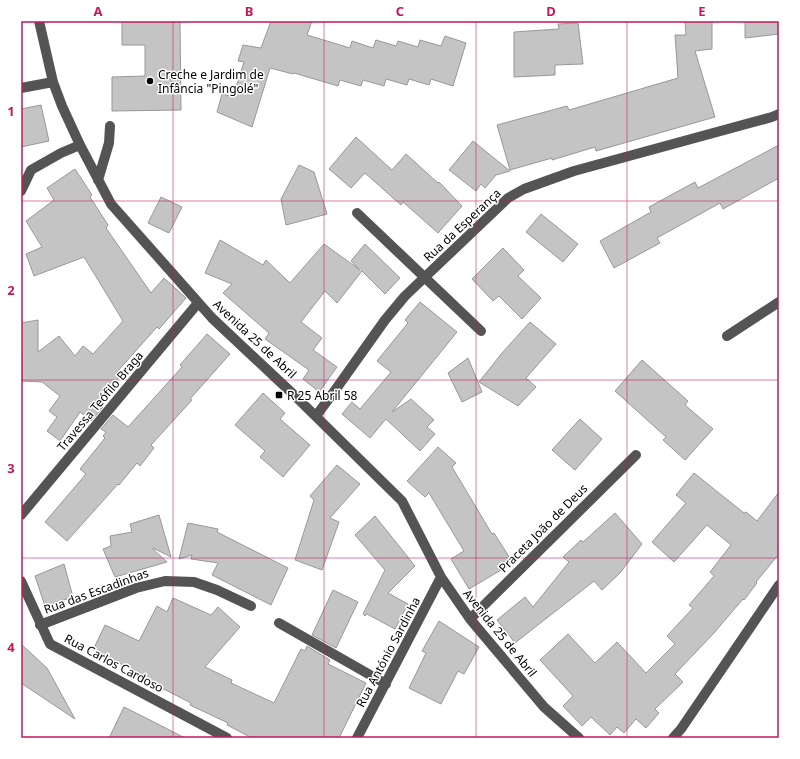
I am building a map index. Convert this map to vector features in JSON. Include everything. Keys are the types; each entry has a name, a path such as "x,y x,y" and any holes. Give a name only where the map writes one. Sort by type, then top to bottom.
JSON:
{"street":[{"name":"Avenida 25 de Abril","path":"39,21 53,82 62,106 80,145 111,204 198,303 402,501 441,577 470,619 544,708 579,738"},
{"path":"21,88 53,82"},
{"name":"Rua da Esperança","path":"316,416 385,320 405,296 508,198 524,189 574,171 779,114"},
{"path":"98,180 109,143 110,126"},
{"path":"21,191 31,170 61,153 80,145"},
{"path":"358,213 480,331"},
{"path":"727,336 779,302"},
{"name":"Travessa Teófilo Braga","path":"21,515 198,303"},
{"name":"Praceta João de Deus","path":"470,619 636,455"},
{"name":"Rua António Sardinha","path":"357,738 441,577"},
{"name":"Rua Carlos Cardoso","path":"21,581 50,644 227,738"},
{"name":"Rua das Escadinhas","path":"40,625 136,588 165,581 194,582 217,590 251,606"},
{"path":"673,738 681,729 779,585"},
{"path":"279,623 386,684"}],"building":[{"path":"122,21 180,21 181,110 112,111 112,77 145,76 145,45 122,45"},
{"path":"271,21 312,21 307,35 350,48 352,41 373,48 376,40 396,46 398,41 418,47 420,40 441,46 445,36 466,43 453,86 431,79 429,85 409,79 407,85 386,79 384,86 363,80 361,86 340,80 338,86 294,73 270,68 252,127 217,112 222,94 233,97 244,62 238,61 243,45 261,48"},
{"path":"685,21 712,21 712,49 695,51 715,117 596,151 595,147 552,160 552,158 510,170 497,125 567,106 569,110 678,78 675,35 686,35"},
{"path":"745,21 779,21 779,34 745,38"},
{"path":"578,23 583,64 555,65 555,75 514,77 514,32 559,29 558,24"},
{"path":"41,105 49,141 21,147 21,109"},
{"path":"356,137 392,170 406,154 438,183 439,182 462,206 438,233 403,202 401,205 365,173 351,188 329,169"},
{"path":"473,141 510,171 496,175 485,188 481,184 476,191 449,170"},
{"path":"779,145 779,178 723,209 720,203 657,238 660,243 614,268 600,241 651,212 649,207 695,182 698,188"},
{"path":"299,165 314,172 327,214 286,225 281,199"},
{"path":"75,169 92,195 90,197 108,225 106,228 151,293 164,278 186,298 159,329 157,327 116,373 120,376 98,403 103,407 91,421 80,412 60,441 47,431 57,417 49,411 60,396 42,382 22,381 21,323 38,320 38,352 59,336 75,356 83,346 93,354 123,321 84,257 34,276 26,254 42,247 26,221 54,200 47,188"},
{"path":"161,197 182,207 169,233 148,223"},
{"path":"541,214 578,244 563,262 526,232"},
{"path":"220,240 263,265 266,260 290,283 324,244 360,270 351,261 365,244 400,278 385,294 362,271 337,303 325,291 301,322 322,338 313,350 337,367 319,392 303,379 309,370 265,339 269,333 223,293 232,284 205,273"},
{"path":"503,248 524,270 518,276 541,298 522,319 499,296 493,301 472,279"},
{"path":"420,302 457,332 392,412 411,399 434,420 427,427 435,434 420,451 386,419 370,438 342,414 352,402 360,409 391,372 377,361 408,323 405,320"},
{"path":"530,322 556,344 526,378 536,387 518,406 479,382 502,353"},
{"path":"207,334 230,354 190,399 192,400 151,445 154,448 140,466 137,463 119,485 118,484 67,541 45,522 86,474 80,469 105,438 103,436 106,432 101,429 113,415 128,427 182,367 180,365"},
{"path":"468,358 482,392 462,402 448,373"},
{"path":"642,360 688,401 685,405 713,429 685,460 663,440 666,437 615,391"},
{"path":"263,393 285,413 280,419 310,445 283,477 260,457 265,451 235,425"},
{"path":"580,419 602,439 575,470 552,450"},
{"path":"438,447 456,463 452,467 492,534 494,533 513,563 469,589 451,559 464,551 429,493 425,497 407,481"},
{"path":"337,465 360,484 330,518 339,522 322,570 295,560 314,500 310,496"},
{"path":"694,473 744,513 746,512 757,521 779,492 779,554 756,582 757,583 744,600 743,599 714,633 675,674 683,682 655,709 659,713 646,728 636,719 624,733 617,727 610,735 591,717 582,726 563,706 573,696 540,660 568,634 595,663 617,642 646,673 675,644 667,636 693,608 689,605 714,576 710,572 731,545 707,525 674,562 652,542 686,503 676,495"},
{"path":"615,513 642,544 620,573 602,590 594,581 515,643 497,620 525,597 533,607 569,562 563,557 581,540 583,542"},
{"path":"159,515 171,557 153,548 167,562 115,577 103,549 111,546 110,536 132,532 130,524"},
{"path":"375,516 415,566 388,593 408,604 395,629 367,614 365,616 363,614 385,570 355,535"},
{"path":"188,523 218,529 217,532 288,568 271,605 212,575 218,563 191,559 192,555 179,559"},
{"path":"64,564 73,597 45,606 35,576"},
{"path":"333,590 358,602 336,648 312,635"},
{"path":"173,598 211,615 218,607 240,627 205,667 232,680 231,683 274,703 301,649 305,651 307,646 330,660 328,664 366,683 339,738 252,738 227,725 228,723 190,705 191,703 144,679 145,676 93,650 105,625 139,641 157,606 167,612"},
{"path":"439,621 479,647 464,674 458,671 441,704 409,688 426,653 422,651"},
{"path":"21,644 47,668 75,719 21,683"},
{"path":"124,707 142,716 185,738 109,738"}],"place":[{"name":"Creche e Jardim de Infância \"Pingolé\"","path":"150,81"},
{"name":"R 25 Abril 58","path":"279,395"}]}
